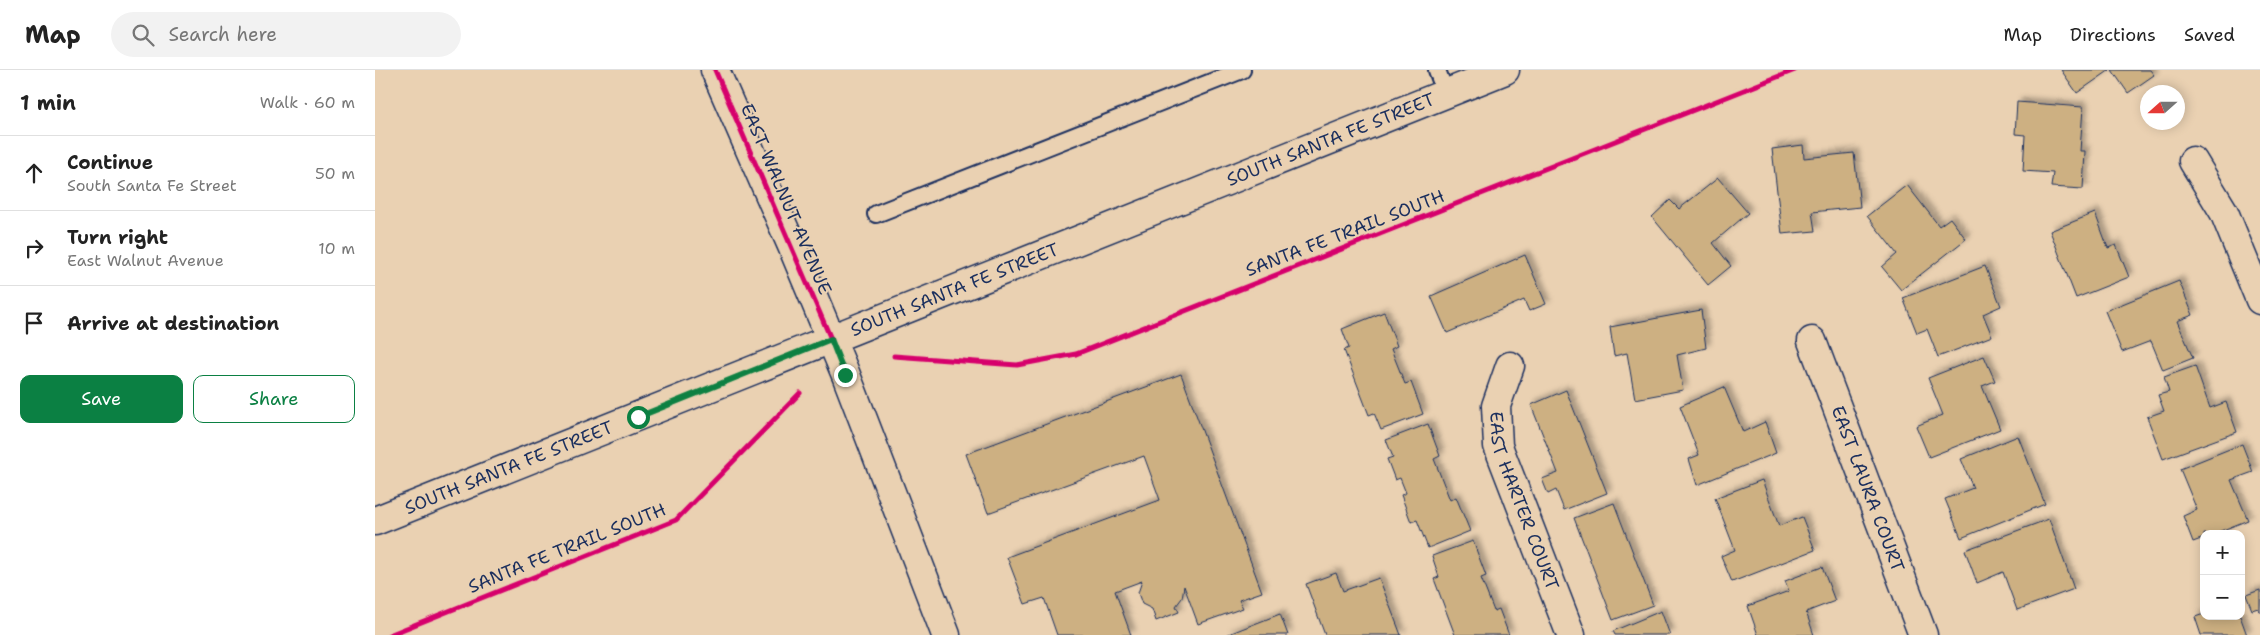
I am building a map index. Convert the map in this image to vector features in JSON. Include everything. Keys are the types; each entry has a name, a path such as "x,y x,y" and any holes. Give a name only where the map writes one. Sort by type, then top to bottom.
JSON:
{"street":[{"name":"EAST WALNUT AVENUE","path":"715,70 831,339 946,635"},
{"name":"SOUTH SANTA FE STREET","path":"375,521 831,339 1441,81 1505,70"},
{"path":"2193,161 2224,212 2257,283"},
{"name":"EAST LAURA COURT","path":"1812,341 1923,635"},
{"name":"EAST HARTER COURT","path":"1510,366 1496,406 1498,446 1571,635"}],"lane":[{"path":"876,214 1242,70"}],"building":[{"path":"2061,70 2110,70 2077,93"},
{"path":"2112,70 2150,70 2154,75 2128,93"},
{"path":"2017,102 2083,107 2080,151 2085,151 2083,189 2051,187 2053,173 2023,171 2025,135 2015,134"},
{"path":"1803,145 1804,158 1854,153 1860,207 1812,212 1815,231 1782,234 1772,149"},
{"path":"1718,178 1748,213 1713,243 1731,266 1708,285 1652,217 1670,200 1679,209"},
{"path":"1907,185 1939,226 1950,218 1966,239 1901,290 1882,267 1897,254 1867,216"},
{"path":"2095,213 2108,248 2116,245 2129,277 2076,298 2050,231"},
{"path":"1525,255 1546,304 1529,311 1524,300 1447,333 1431,296"},
{"path":"1985,266 2001,306 1983,314 1992,336 1938,357 1927,329 1917,333 1903,298"},
{"path":"2179,281 2193,315 2177,321 2193,358 2163,370 2151,341 2122,352 2105,311"},
{"path":"1701,310 1706,348 1677,355 1683,390 1635,399 1627,353 1614,356 1610,327"},
{"path":"1384,312 1397,346 1391,349 1405,384 1411,382 1423,414 1381,430 1374,413 1369,415 1344,350 1349,348 1342,329"},
{"path":"1984,356 1995,381 1982,386 2000,429 1929,457 1916,426 1943,415 1928,378"},
{"path":"2195,366 2210,408 2226,402 2237,432 2163,459 2147,417 2164,411 2158,395 2169,392 2164,377"},
{"path":"1181,374 1262,592 1239,600 1243,608 1198,624 1184,586 1182,598 1176,606 1179,612 1156,621 1152,609 1142,604 1138,593 1142,581 1115,591 1131,635 1057,635 1044,598 1025,604 1007,557 1160,500 1144,456 988,513 966,454"},
{"path":"1724,387 1743,432 1765,422 1776,453 1697,485 1689,459 1699,455 1680,406"},
{"path":"1566,390 1607,493 1564,510 1556,490 1548,494 1542,479 1558,473 1531,405"},
{"path":"1428,424 1440,456 1434,459 1450,500 1456,497 1470,531 1428,548 1417,520 1411,522 1401,495 1406,493 1400,478 1395,480 1387,459 1393,457 1386,440"},
{"path":"2018,436 2045,504 1961,538 1945,499 1973,488 1961,459"},
{"path":"2242,444 2253,472 2231,480 2248,520 2223,530 2200,530 2200,539 2193,542 2183,516 2197,510 2180,469"},
{"path":"1762,480 1779,526 1802,517 1815,550 1732,582 1721,556 1735,550 1715,498"},
{"path":"1614,503 1653,605 1613,620 1574,518"},
{"path":"2049,519 2074,589 2017,610 2003,572 1977,583 1965,550"},
{"path":"1473,541 1486,576 1481,578 1494,611 1499,609 1509,635 1455,635 1434,579 1439,577 1432,556"},
{"path":"1822,567 1835,601 1806,612 1814,635 1758,635 1748,606 1789,591 1785,581"},
{"path":"1336,573 1343,591 1379,578 1401,635 1325,635 1306,584"},
{"path":"2260,590 2260,612 2258,608 2252,610 2246,595"},
{"path":"1661,611 1670,635 1615,635 1613,631"},
{"path":"1280,614 1288,635 1226,635"},
{"path":"2200,615 2200,620 2241,620 2247,635 2201,635 2195,617"}],"cycle path":[{"path":"715,70 831,339"},
{"name":"SANTA FE TRAIL SOUTH","path":"894,356 1017,365 1076,354 1795,70"},
{"name":"SANTA FE TRAIL SOUTH","path":"389,635 676,520 800,393"}],"route":[{"path":"638,417 831,339 845,375"}]}
